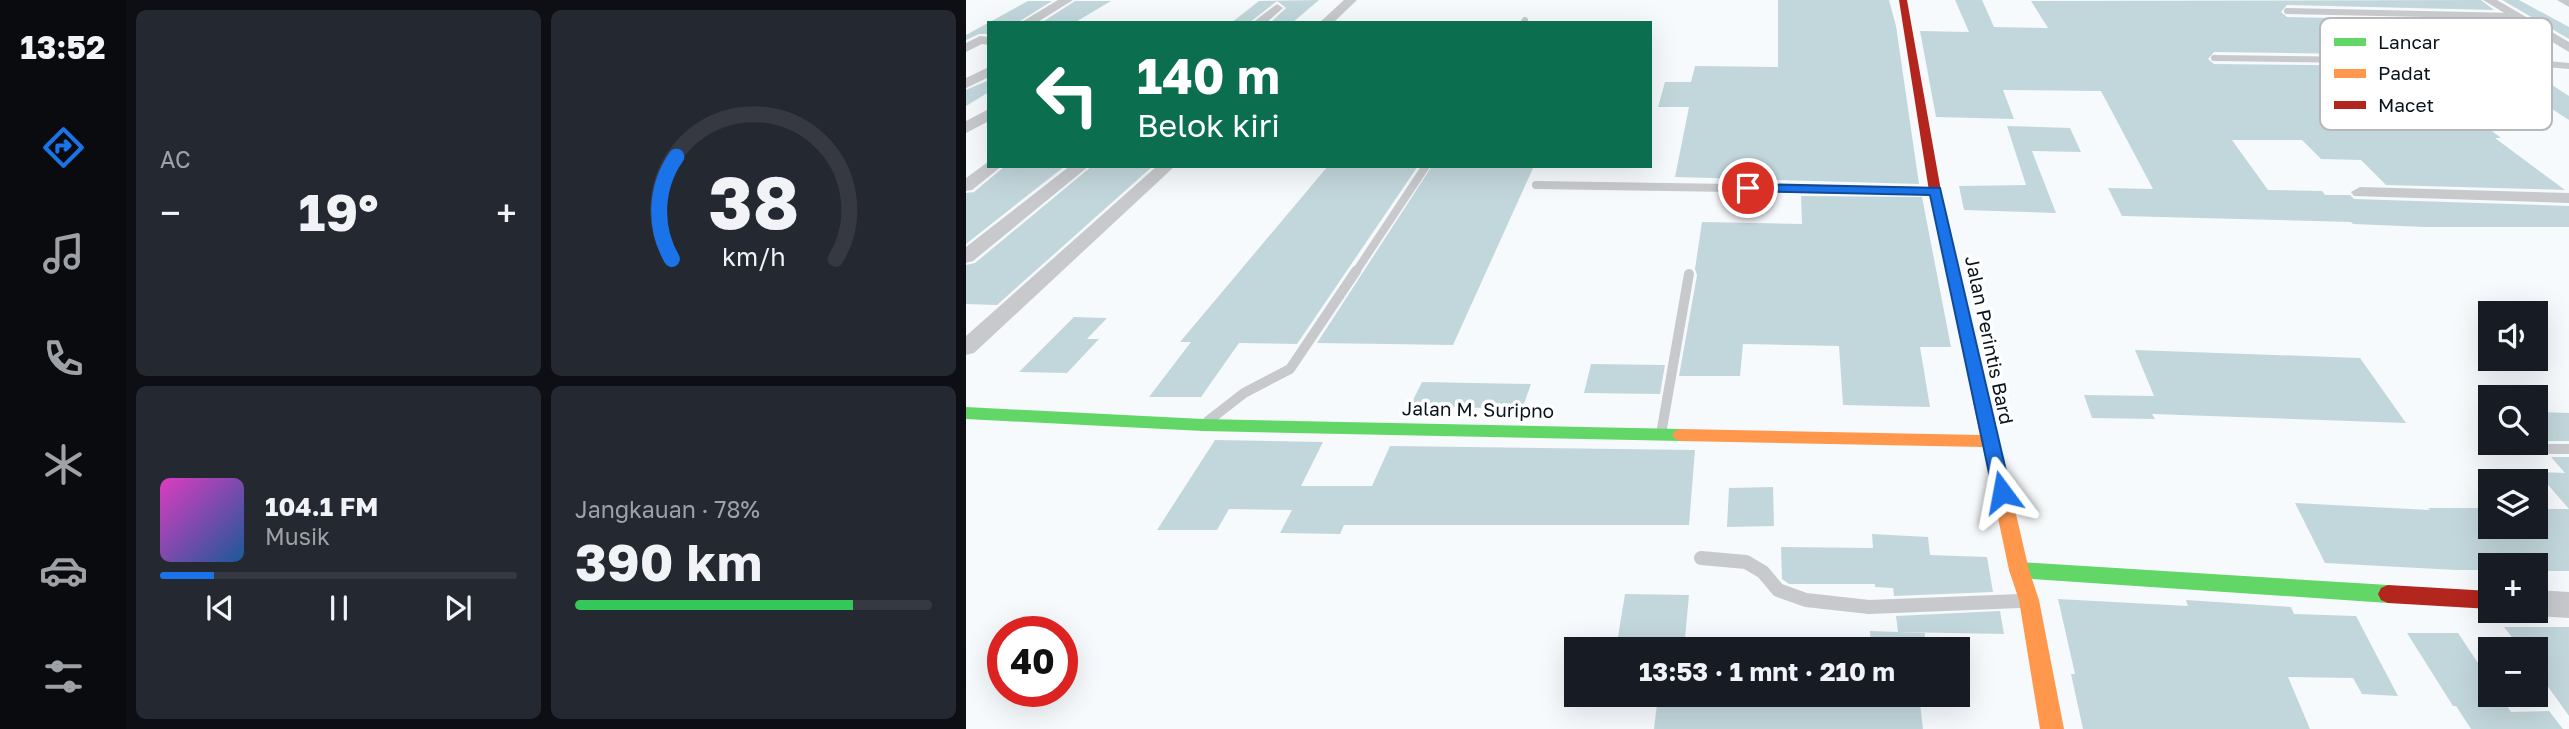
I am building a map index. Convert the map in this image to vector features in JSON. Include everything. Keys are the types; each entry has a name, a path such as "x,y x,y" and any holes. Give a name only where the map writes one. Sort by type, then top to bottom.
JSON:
{"street":[{"path":"1030,21 1067,0"},
{"path":"1327,21 1350,0"},
{"name":"Jalan Perintis Bard","path":"1903,0 1936,191 2019,570 2029,600 2052,729"},
{"path":"2489,0 2518,18"},
{"path":"2563,0 2569,4"},
{"path":"1261,21 1277,8"},
{"path":"2552,38 2569,48"},
{"path":"966,48 980,40 987,41"},
{"path":"966,84 987,72"},
{"path":"966,128 987,115"},
{"path":"966,186 991,168"},
{"path":"966,257 1078,168"},
{"path":"966,348 1165,168"},
{"path":"2360,192 2569,198"},
{"name":"Jalan M. Suripno","path":"966,413 1203,425 1990,441"},
{"path":"2019,570 2478,599"},
{"path":"2548,604 2569,605"}],"lane":[{"path":"2287,11 2515,16"},
{"path":"2214,58 2320,60"},
{"path":"1203,425 1244,393 1290,369 1425,168"},
{"path":"1535,185 1936,191"},
{"path":"1661,434 1689,274"},
{"path":"2548,449 2569,449"},
{"path":"1701,558 1746,562 1763,572 1778,590 1806,600 1869,607 2029,600"}],"building":[{"path":"1319,0 1294,21 1272,21 1286,8 1277,1 1252,21 1234,21 1259,1"},
{"path":"1778,0 1889,0 1896,26 1919,184 1675,177 1689,107 1658,107 1665,82 1691,82 1695,66 1778,67"},
{"path":"1955,0 1982,0 1994,27 2048,28 2031,1 2481,0 2494,10 2287,5 2281,12 2287,17 2332,18 2320,18 2320,54 2214,52 2208,59 2214,64 2320,65 2320,130 2491,130 2501,138 2495,138 2565,190 2386,185 2361,160 2321,159 2302,140 2232,140 2268,190 2322,191 2325,195 2350,195 2354,199 2569,206 2569,227 2425,227 2351,222 2122,216 2108,188 2153,189 2101,91 2003,90 2014,119 1936,117 1920,31 1969,32"},
{"path":"2502,0 2519,0 2569,27 2569,39 2552,29 2552,18 2533,18"},
{"path":"1028,1 1052,1 1020,21 992,21"},
{"path":"1075,1 1111,1 1077,21 1044,21"},
{"path":"987,23 987,34 979,34 966,40 966,35"},
{"path":"987,81 987,93 966,106 966,90"},
{"path":"2552,85 2569,96 2569,120 2552,109"},
{"path":"2007,126 2070,128 2081,152 2032,151 2056,213 1964,210 1959,186 2026,185"},
{"path":"1003,168 1062,168 966,244 966,193 974,192"},
{"path":"1090,168 1151,168 997,305 966,304 966,265 975,263"},
{"path":"1326,168 1417,168 1297,344 1239,343 1201,397 1149,397 1191,342 1180,342"},
{"path":"1431,168 1533,168 1453,345 1317,343"},
{"path":"1801,196 1922,197 1951,347 1920,347 1930,407 1843,405 1839,346 1743,344 1740,376 1679,376 1697,275 1695,269 1702,222 1802,224"},
{"path":"1074,317 1107,318 1087,339 1099,339 1067,373 1019,372"},
{"path":"2135,350 2360,358 2406,423 2152,414 2155,419 2092,418 2084,395 2154,396"},
{"path":"1591,364 1665,365 1660,394 1584,393"},
{"path":"1422,382 1531,384 1522,409 1410,406"},
{"path":"2548,412 2569,413 2569,441 2548,441"},
{"path":"1215,440 1323,442 1301,486 1372,486 1390,446 1695,450 1689,525 1344,525 1340,534 1280,533 1292,510 1229,509 1217,530 1157,530"},
{"path":"2551,457 2569,457 2569,509 2548,485 2548,472 2565,473"},
{"path":"1773,487 1774,526 1727,527 1729,488"},
{"path":"2295,503 2430,510 2428,508 2478,508 2478,539 2548,539 2548,509 2569,509 2569,571 2548,571 2548,553 2478,553 2478,570 2325,563"},
{"path":"1872,534 1928,537 1930,555 1987,557 1993,592 1894,596 1893,588 1875,587 1875,584 1789,584 1782,579 1781,547 1873,548"},
{"path":"1625,594 1689,595 1685,637 1618,637"},
{"path":"2058,599 2188,606 2186,600 2291,607 2294,614 2356,616 2398,696 2362,694 2353,678 2288,677 2310,729 2083,729 2071,674 2075,674"},
{"path":"2000,611 2004,634 1898,632 1896,616"},
{"path":"2504,627 2569,627 2569,716 2548,687 2548,637 2512,637"},
{"path":"1870,631 1925,633 1925,637 1870,637"},
{"path":"2407,633 2458,633 2478,663 2478,707 2508,707 2511,712 2549,711 2563,729 2471,729 2456,706 2453,706"},
{"path":"1657,707 1920,707 1923,729 1654,729"}],"traffic: fast":[{"path":"966,413 1203,425 1681,435"},
{"path":"2019,570 2388,594"}],"traffic: slow":[{"path":"1958,295 2019,570 2029,600 2052,729"},
{"path":"1681,435 1990,441"}],"traffic: jam":[{"path":"1903,0 1935,191 1958,295"},
{"path":"2388,594 2478,599"}],"route":[{"path":"1748,188 1936,191 2002,492"}]}
